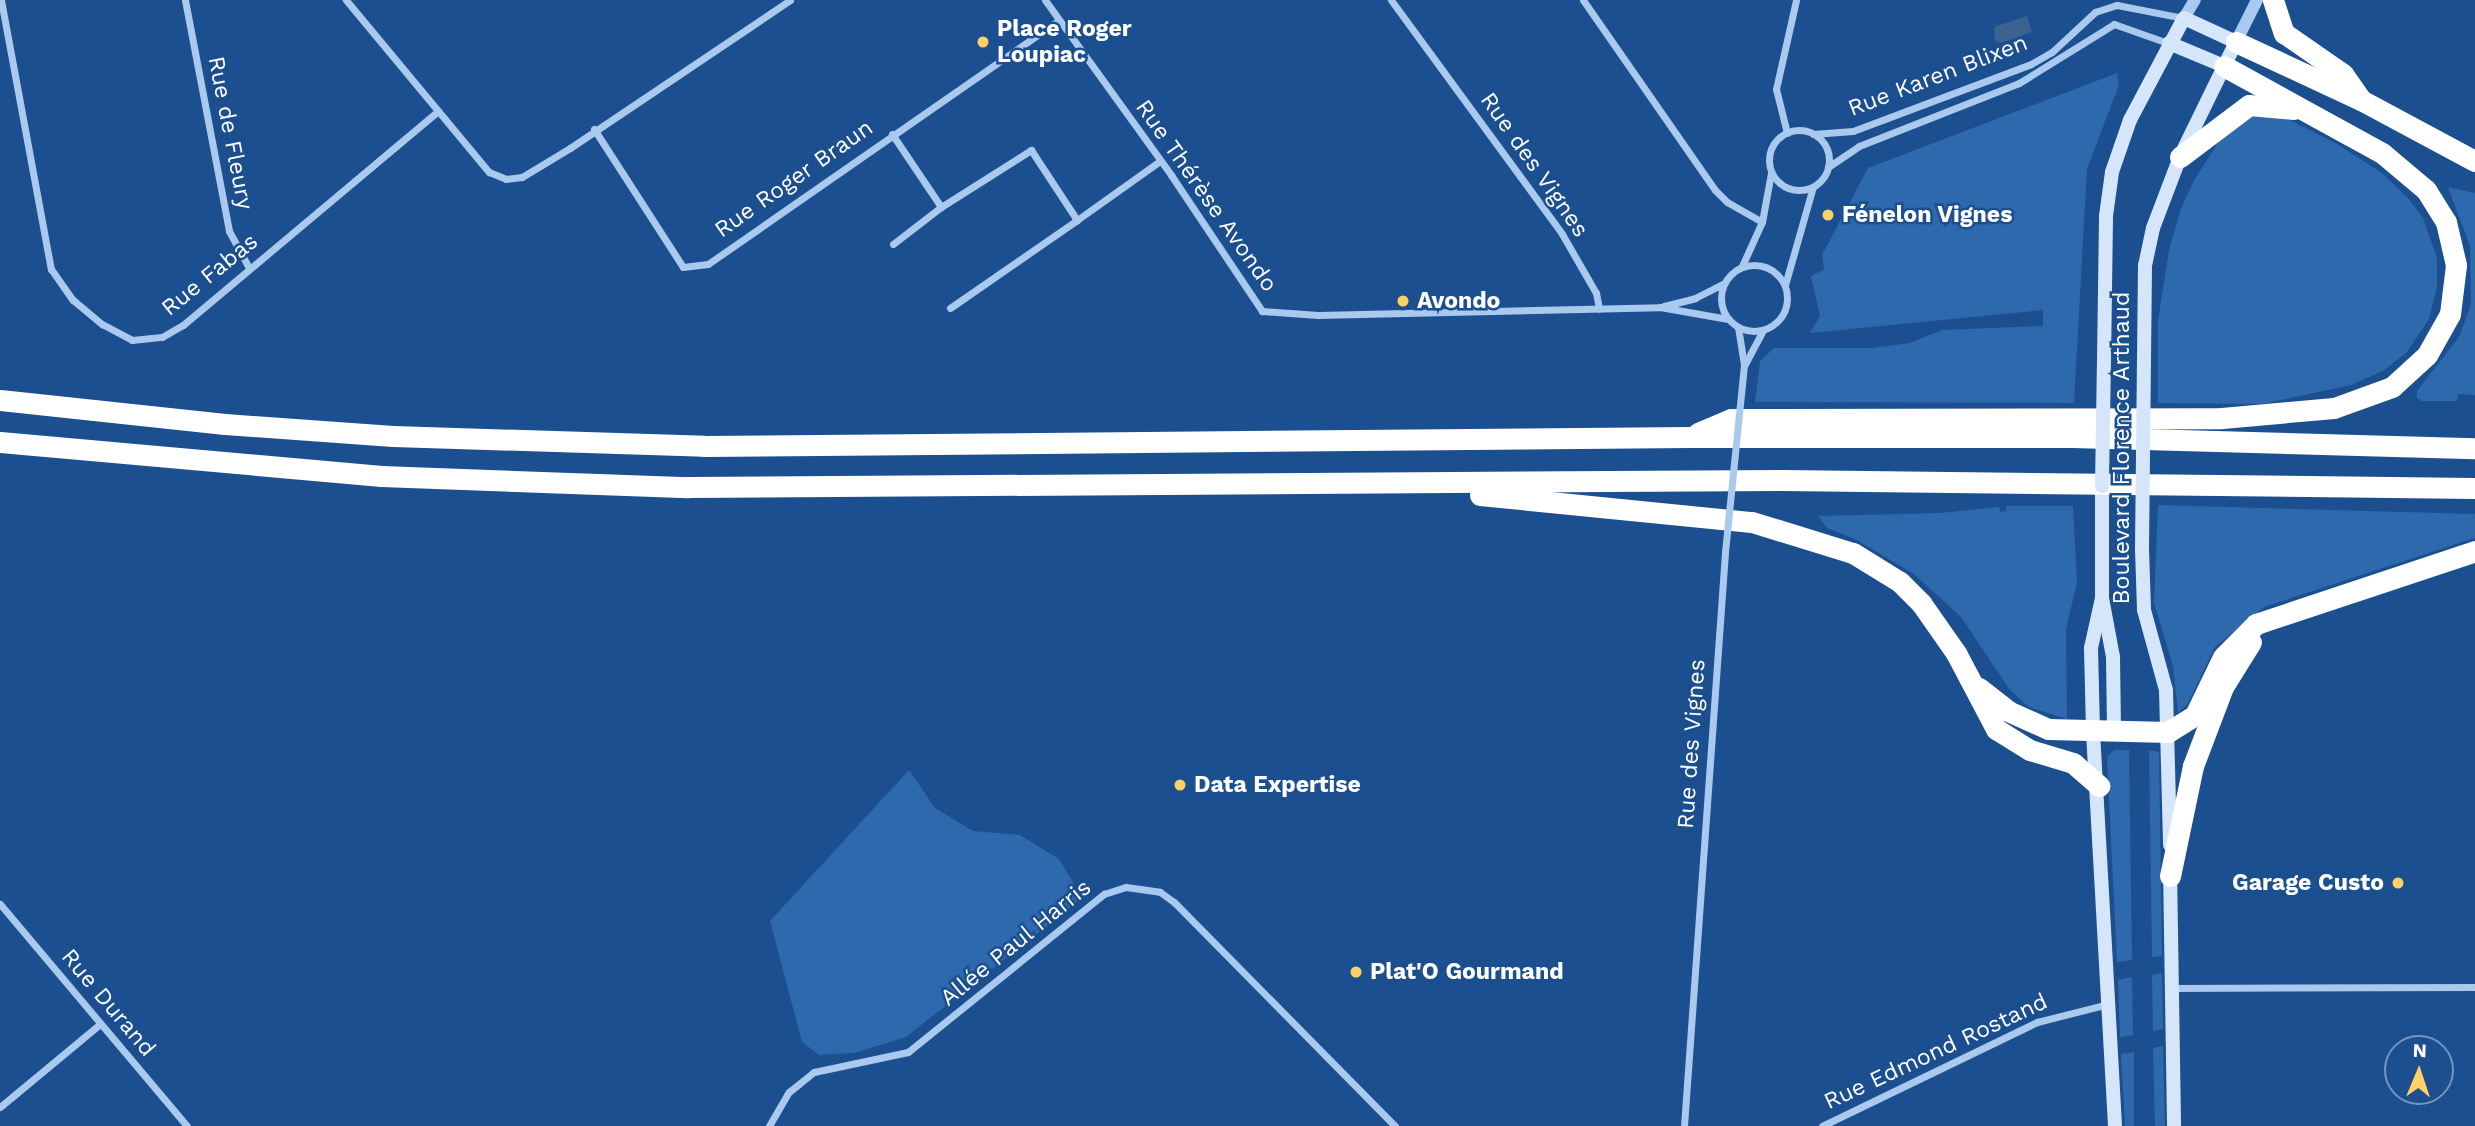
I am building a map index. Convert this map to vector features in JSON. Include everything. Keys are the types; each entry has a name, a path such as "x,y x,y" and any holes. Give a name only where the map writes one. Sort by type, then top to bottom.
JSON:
{"highway":[{"path":"2273,0 2284,33 2343,74 2361,100"},
{"path":"2236,42 2361,100 2475,161"},
{"path":"1690,437 1731,419 2222,418 2334,408 2374,396 2416,367 2444,328 2454,299 2453,246 2437,207 2403,167 2313,113 2224,66"},
{"path":"2180,157 2249,105 2274,104 2313,113"},
{"path":"0,400 225,424 393,436 705,446 1161,445 1690,437 2086,438 2475,448"},
{"path":"0,442 184,461 523,483 688,487 1373,485 1809,480 2475,488"},
{"path":"1373,485 1752,522 1812,538 1866,559 1900,582 1937,625 1975,685 1996,729 2031,750 2073,763 2099,786"},
{"path":"1975,685 2029,723 2062,732 2168,732 2195,715 2223,657 2239,637 2256,624 2475,551"},
{"path":"2170,876 2193,765 2223,687 2246,649 2274,618"}],"main road":[{"path":"2184,18 2236,42"},
{"name":"Boulevard Florence Arthaud","path":"2114,732 2113,657 2102,598 2106,216 2112,172 2130,120 2184,18"},
{"name":"Boulevard Florence Arthaud","path":"2174,1126 2168,732 2162,662 2142,601 2148,247 2180,157 2236,42"},
{"path":"2169,43 2224,66"},
{"name":"Boulevard Florence Arthaud","path":"2102,598 2091,648 2093,732 2099,786 2115,1126"}],"street":[{"name":"Rue Fabas","path":"1,0 2,22 45,248 55,278 73,300 102,324 132,340 147,341 183,325 438,111"},
{"name":"Rue de Fleury","path":"185,0 229,231 249,268"},
{"path":"346,0 489,172 506,179 522,177 790,0"},
{"name":"Rue Thérèse Avondo","path":"1045,0 1160,161 1262,311 1318,316 1598,309"},
{"name":"Rue des Vignes","path":"1391,0 1562,234 1596,293 1598,309"},
{"path":"1583,0 1715,190 1727,202 1762,222"},
{"path":"1787,133 1776,89 1796,0"},
{"name":"Boulevard Florence Arthaud","path":"2184,18 2195,0"},
{"name":"Boulevard Florence Arthaud","path":"2236,42 2257,0"},
{"name":"Rue Karen Blixen","path":"1813,134 1853,131 2031,64 2052,52 2095,12 2117,5 2184,18"},
{"name":"Rue Roger Braun","path":"594,129 683,267 708,264 1059,20"},
{"name":"Rue Karen Blixen","path":"1828,167 1859,146 2019,83 2114,24 2169,43"},
{"path":"1598,309 1660,307 1728,319 1738,327 1763,331 1784,313 1785,285 1813,187 1828,167 1826,148 1813,134 1787,133 1773,145 1772,172 1762,222 1742,267 1724,283 1695,298 1660,307"},
{"path":"892,134 942,207"},
{"path":"893,244 942,207 1031,150 1077,220"},
{"path":"950,308 1160,161"},
{"path":"1772,172 1789,188 1813,187"},
{"path":"1742,267 1765,267 1785,285"},
{"path":"1724,283 1721,302 1728,319"},
{"name":"Rue des Vignes","path":"1684,1126 1725,552 1744,366 1738,327"},
{"name":"Rue des Vignes","path":"1744,366 1763,331"},
{"name":"Allée Paul Harris","path":"769,1126 789,1092 814,1072 908,1052 1104,894 1126,887 1160,892 1174,902 1395,1126"},
{"name":"Rue Durand","path":"0,904 187,1126"},
{"path":"2171,988 2475,987"},
{"name":"Rue Edmond Rostand","path":"1822,1126 2037,1022 2108,1004"},
{"path":"0,1107 100,1024"}],"shaded area":[{"path":"2027,16 2032,32 2001,43 1995,41 1994,27"},
{"path":"2117,73 2119,85 2087,169 2074,403 1755,402 1760,361 1774,348 1872,348 1910,343 1942,330 2043,326 2043,310 1810,333 1820,316 1811,276 1824,270 1822,255 1868,168"},
{"path":"2260,113 2284,117 2337,144 2382,173 2408,198 2423,218 2437,258 2437,287 2429,319 2407,352 2383,371 2351,385 2262,404 2158,403 2158,321 2169,250 2181,209 2193,182 2226,130"},
{"path":"2448,187 2475,193 2475,395 2458,394 2457,401 2422,401 2417,398 2417,391 2459,337 2471,304 2470,246"},
{"path":"2158,505 2475,514 2475,538 2264,607 2215,647 2187,705 2178,713 2173,666 2154,603"},
{"path":"2006,506 2073,506 2077,583 2066,629 2067,719 2029,707 2010,690 1961,617 1914,574 1855,539 1827,528 1818,516 1940,513 1999,507 2000,512 2006,511"},
{"path":"2114,750 2129,750 2132,960 2117,962 2107,757"},
{"path":"2149,750 2159,752 2162,956 2152,957"},
{"path":"909,770 935,808 973,831 1020,835 1059,859 1073,882 1077,902 906,1037 854,1053 819,1055 802,1042 770,921"},
{"path":"2162,973 2163,1029 2153,1031 2152,975"},
{"path":"2132,977 2133,1035 2120,1037 2118,980"},
{"path":"2163,1046 2165,1126 2155,1126 2153,1048"},
{"path":"2134,1052 2134,1126 2125,1126 2121,1054"}],"place":[{"name":"Place Roger Loupiac","path":"983,42"},
{"name":"Fénelon Vignes","path":"1828,215"},
{"name":"Avondo","path":"1403,301"},
{"name":"Data Expertise","path":"1180,785"},
{"name":"Garage Custo","path":"2398,883"},
{"name":"Plat'O Gourmand","path":"1356,972"}]}
